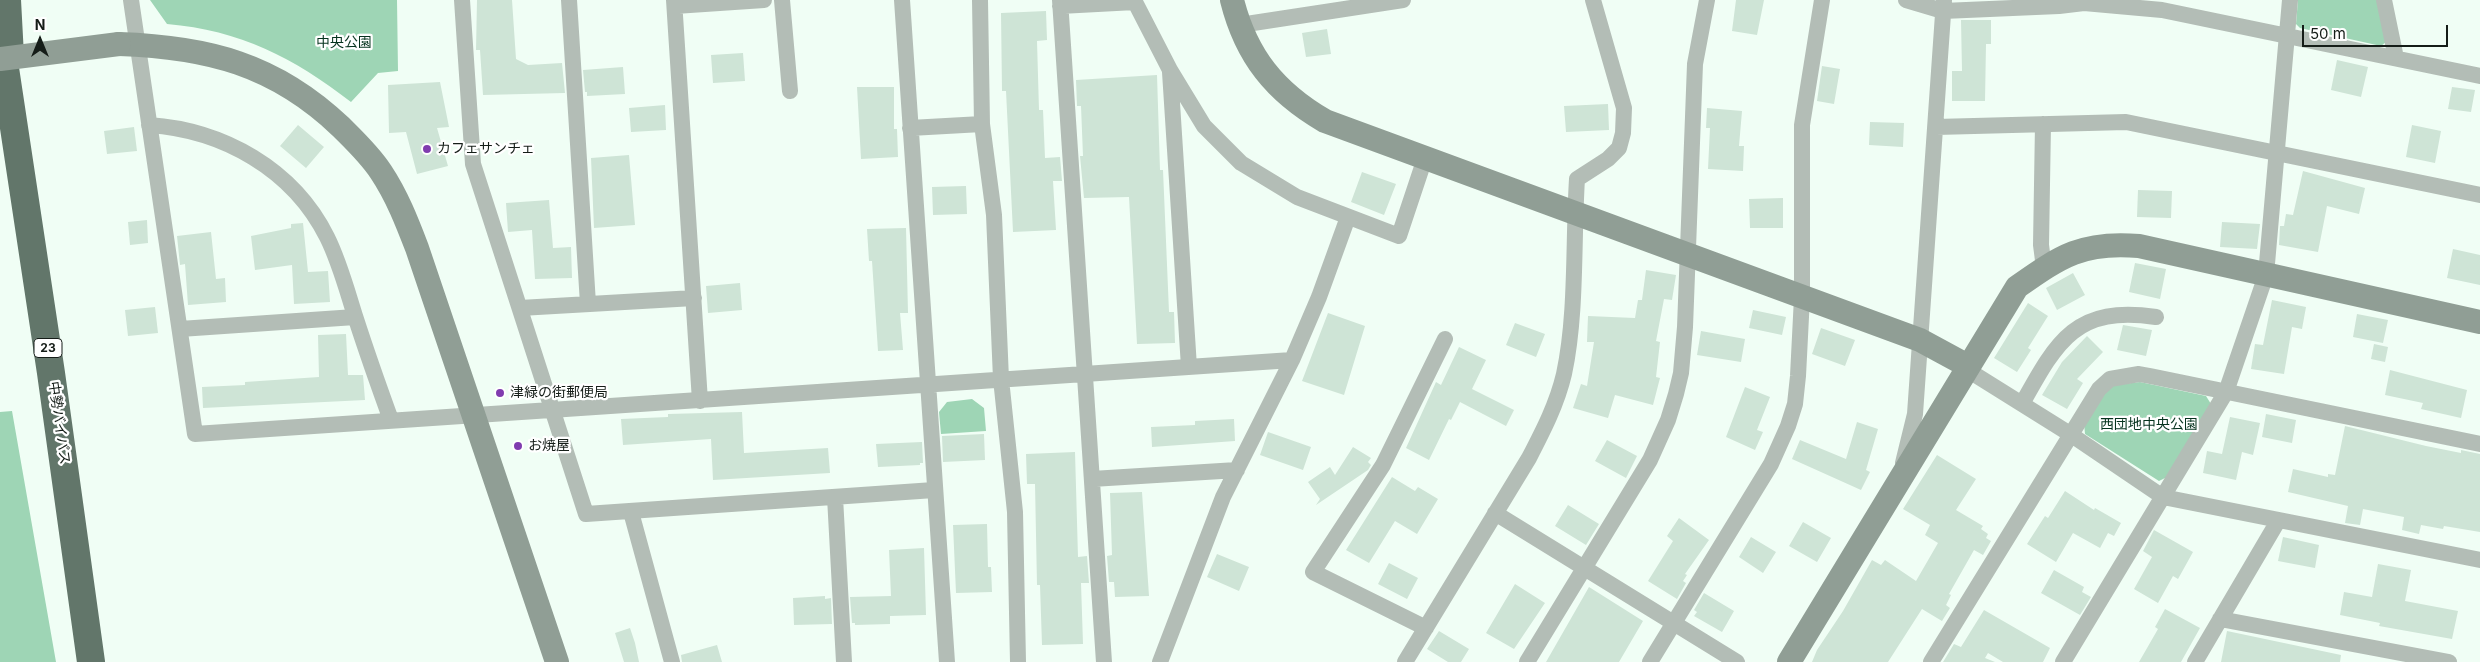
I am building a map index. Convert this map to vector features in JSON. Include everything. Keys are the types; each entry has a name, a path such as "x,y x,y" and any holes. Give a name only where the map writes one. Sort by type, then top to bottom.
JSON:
{"highway":[{"path":"7,0 13,114"},
{"name":"中勢バイパス","path":"0,35 88,630 91,662"}],"street":[{"path":"131,0 128,44 149,125 195,434 1292,360"},
{"path":"462,0 473,164 586,514 934,490"},
{"path":"569,0 588,304"},
{"path":"700,401 674,3 764,0"},
{"path":"782,0 790,91"},
{"path":"902,0 947,662"},
{"path":"980,0 982,124 994,215 1000,379 1015,512 1018,662"},
{"path":"1232,0 1249,47 1264,71 1278,87 1307,110 1344,129 1575,212 1920,340 2070,434 2163,497 2480,560"},
{"path":"1240,25 1403,0"},
{"path":"1406,662 1548,423 1564,374 1569,336 1577,179 1608,159 1619,148 1623,133 1624,108 1593,0"},
{"path":"1527,662 1650,460 1668,420 1682,365 1689,255 1696,64 1707,0"},
{"path":"1650,662 1764,477 1788,426 1795,404 1802,297 1802,125 1822,0"},
{"path":"1906,0 1943,5 2059,6 2084,3 2162,10 2480,76"},
{"path":"2063,662 2226,392 2266,275 2290,0"},
{"path":"2384,0 2396,58"},
{"path":"1104,662 1060,3 1135,2 1170,70 1204,126 1241,162 1297,197 1398,236 1426,158"},
{"path":"1898,481 1915,414 1943,5"},
{"path":"0,59 128,44 213,54 264,72 310,100 360,146 380,171 407,223 557,662"},
{"path":"1170,70 1189,367"},
{"path":"1936,127 2126,122 2480,195"},
{"path":"910,128 982,124"},
{"path":"2043,124 2041,245 2044,268"},
{"path":"149,125 176,127 226,142 264,164 296,191 311,209 327,236 340,265 391,420"},
{"path":"1160,662 1223,497 1292,360 1319,297 1348,216"},
{"path":"1789,662 2017,287 2066,254 2092,246 2118,244 2139,246 2480,322"},
{"path":"520,308 694,298"},
{"path":"2022,404 2045,362 2070,333 2102,316 2133,313 2156,317"},
{"path":"180,329 356,317"},
{"path":"1426,628 1314,572 1382,465 1445,339"},
{"path":"1931,662 2070,434 2099,389 2110,379 2139,374 2480,444"},
{"path":"1092,479 1237,470"},
{"path":"835,497 844,662"},
{"path":"631,512 672,662"},
{"path":"1495,513 1736,662"},
{"path":"2195,662 2278,521"},
{"path":"2220,619 2449,662"}],"green space":[{"name":"中央公園","path":"150,0 397,0 398,71 378,73 351,102 308,72 265,49 219,33 194,27 167,24"},
{"path":"2298,0 2377,0 2386,42 2381,46 2300,28 2296,24"},
{"name":"西団地中央公園","path":"2140,382 2206,396 2211,404 2167,477 2159,481 2085,434 2084,423 2105,392 2114,385"},
{"path":"972,399 984,408 986,431 941,434 939,412 947,402"},
{"path":"12,411 56,662 0,662 0,412"}],"building":[{"path":"477,0 512,0 516,59 528,65 562,63 565,93 483,95 480,50 476,50"},
{"path":"1736,0 1764,0 1757,35 1732,31"},
{"path":"1046,11 1047,40 1037,41 1039,110 1043,110 1045,158 1060,157 1062,181 1053,181 1056,230 1013,232 1006,91 1002,91 1001,13"},
{"path":"1961,20 1991,20 1991,44 1986,44 1985,101 1952,101 1952,71 1962,71"},
{"path":"1327,29 1331,54 1306,57 1302,33"},
{"path":"743,53 745,81 713,83 711,55"},
{"path":"2337,60 2368,67 2361,97 2331,90"},
{"path":"1822,66 1840,69 1834,104 1817,101"},
{"path":"623,67 625,94 587,96 583,70"},
{"path":"1157,75 1160,170 1163,170 1169,312 1174,312 1175,343 1137,344 1129,197 1084,198 1080,156 1083,156 1081,106 1077,106 1076,80"},
{"path":"440,82 449,127 437,128 448,166 417,174 406,132 389,133 388,85"},
{"path":"857,87 894,87 894,129 897,129 898,157 861,159"},
{"path":"2452,87 2475,90 2471,112 2448,109"},
{"path":"1608,104 1609,130 1566,132 1564,106"},
{"path":"665,105 666,130 631,132 629,108"},
{"path":"1707,108 1742,111 1739,146 1744,146 1743,171 1708,169 1710,128 1706,128"},
{"path":"1870,122 1904,123 1903,147 1869,145"},
{"path":"298,125 324,147 306,168 280,146"},
{"path":"2412,125 2441,131 2435,163 2406,157"},
{"path":"134,127 137,151 107,154 104,131"},
{"path":"629,155 635,225 594,228 591,158"},
{"path":"2303,171 2365,188 2359,214 2327,206 2318,252 2279,245 2280,226 2284,226 2286,214 2293,215"},
{"path":"1362,172 1396,184 1384,215 1351,202"},
{"path":"966,186 967,214 933,215 932,187"},
{"path":"2138,190 2172,191 2171,218 2137,217"},
{"path":"1783,198 1783,228 1750,228 1749,199"},
{"path":"549,200 553,248 571,247 572,278 535,279 532,230 508,232 506,203"},
{"path":"147,220 148,243 130,245 128,222"},
{"path":"2222,222 2260,224 2257,249 2220,247"},
{"path":"303,223 308,272 328,271 330,302 294,304 292,265 255,270 251,236 291,228 291,224"},
{"path":"906,228 908,313 900,313 903,350 878,351 872,261 869,261 867,229"},
{"path":"211,232 216,279 225,278 226,302 188,305 185,264 180,265 177,236"},
{"path":"2453,249 2480,255 2480,285 2447,278"},
{"path":"2135,263 2166,269 2160,299 2129,292"},
{"path":"1646,270 1676,275 1672,300 1664,299 1656,341 1660,342 1656,377 1660,378 1653,405 1615,395 1608,418 1573,408 1581,384 1587,386 1594,342 1587,342 1588,316 1635,318 1638,300 1642,300"},
{"path":"2073,273 2085,295 2057,310 2046,288"},
{"path":"740,283 742,310 708,313 706,286"},
{"path":"2272,300 2306,307 2302,329 2292,327 2284,374 2251,369 2255,344 2263,345"},
{"path":"2028,303 2048,316 2028,348 2031,350 2017,372 1994,358"},
{"path":"155,307 158,333 128,336 125,310"},
{"path":"1753,310 1786,317 1782,335 1749,328"},
{"path":"1328,313 1365,326 1344,395 1302,381"},
{"path":"2357,314 2388,320 2383,343 2353,337"},
{"path":"1515,323 1545,334 1536,357 1506,345"},
{"path":"2123,325 2152,330 2146,356 2117,350"},
{"path":"1821,328 1855,340 1845,366 1812,354"},
{"path":"1701,331 1745,339 1741,362 1697,355"},
{"path":"346,334 348,375 363,375 365,400 203,408 202,387 245,385 245,382 319,377 318,335"},
{"path":"2087,336 2103,352 2077,379 2083,383 2067,409 2042,395 2062,362"},
{"path":"2374,344 2388,347 2385,362 2371,359"},
{"path":"1459,347 1486,360 1472,389 1514,410 1506,426 1460,402 1451,420 1449,419 1429,460 1406,448 1436,382 1441,385"},
{"path":"2390,370 2467,390 2461,418 2421,409 2423,403 2385,395"},
{"path":"1745,387 1770,397 1757,430 1763,432 1755,450 1726,437"},
{"path":"742,412 744,453 828,448 830,473 713,480 711,439 623,445 621,419 668,417 668,414"},
{"path":"2266,414 2296,420 2292,443 2262,437"},
{"path":"2230,417 2260,423 2253,455 2242,452 2236,480 2203,473 2207,451 2222,454"},
{"path":"1234,419 1235,441 1152,447 1151,427 1195,425 1195,421"},
{"path":"1857,422 1878,429 1866,470 1870,472 1861,490 1792,459 1800,440 1846,459"},
{"path":"2345,426 2426,446 2461,453 2461,450 2480,454 2480,532 2444,526 2443,529 2421,525 2419,534 2402,530 2404,517 2363,509 2360,525 2345,523 2348,506 2288,492 2293,469 2328,477 2328,474 2335,475"},
{"path":"1268,432 1311,447 1303,470 1260,455"},
{"path":"984,434 985,460 943,462 942,436"},
{"path":"1607,440 1637,456 1626,478 1595,461"},
{"path":"922,442 923,463 920,463 920,465 878,467 876,444"},
{"path":"1353,447 1371,458 1368,462 1371,465 1368,470 1316,505 1320,499 1308,482 1330,467 1335,475"},
{"path":"1075,452 1078,557 1087,556 1089,583 1081,583 1083,644 1042,645 1040,585 1037,585 1035,484 1027,484 1026,454"},
{"path":"1937,455 1976,479 1956,510 1983,526 1981,529 1988,534 1986,538 1991,541 1983,555 1974,550 1949,594 1951,595 1946,605 1950,608 1942,621 1922,609 1888,662 1812,662 1817,650 1843,611 1872,560 1881,565 1885,560 1916,581 1938,543 1925,535 1930,525 1903,509"},
{"path":"1392,477 1415,491 1418,487 1438,499 1417,534 1395,521 1369,563 1346,550"},
{"path":"2065,491 2094,510 2095,508 2121,523 2114,536 2108,533 2100,548 2073,533 2056,562 2027,544 2045,516 2048,518"},
{"path":"1142,492 1149,596 1115,597 1114,582 1109,582 1107,556 1112,555 1110,493"},
{"path":"1568,505 1599,524 1586,545 1555,526"},
{"path":"1679,518 1709,540 1685,574 1687,575 1683,581 1686,583 1677,599 1648,581 1673,541 1667,536"},
{"path":"1803,522 1831,538 1817,562 1789,546"},
{"path":"987,524 988,567 991,567 992,592 956,593 953,525"},
{"path":"2154,530 2193,552 2178,579 2173,576 2158,603 2134,589 2152,557 2143,551"},
{"path":"1751,537 1776,552 1763,573 1739,557"},
{"path":"2283,537 2319,545 2315,568 2278,561"},
{"path":"924,548 926,615 890,616 890,624 855,625 855,623 852,623 850,597 891,596 889,550"},
{"path":"1217,554 1249,567 1239,591 1207,577"},
{"path":"1389,563 1418,578 1407,599 1378,584"},
{"path":"2378,564 2411,570 2405,601 2458,611 2452,639 2379,626 2380,623 2340,615 2344,592 2372,597"},
{"path":"2054,570 2084,587 2082,592 2091,597 2080,615 2041,593"},
{"path":"1515,584 1545,603 1514,649 1486,633"},
{"path":"1589,587 1643,621 1619,662 1546,662"},
{"path":"1704,593 1734,611 1722,632 1694,616 1697,612 1694,610"},
{"path":"825,596 825,599 831,598 832,624 794,625 793,598"},
{"path":"2165,609 2200,628 2181,662 2139,662 2158,629 2155,627"},
{"path":"1984,610 2050,648 2043,662 2003,662 1988,653 1985,658 1995,662 1943,662 1954,644 1961,647"},
{"path":"630,628 639,662 624,662 615,633"},
{"path":"1439,631 1469,649 1461,662 1448,662 1427,649"},
{"path":"2227,631 2341,655 2340,662 2221,662"},
{"path":"717,645 722,662 682,662 681,655"}],"place":[{"name":"カフェサンチェ","path":"427,149"},
{"name":"津緑の街郵便局","path":"500,393"},
{"name":"お焼屋","path":"518,446"}]}
